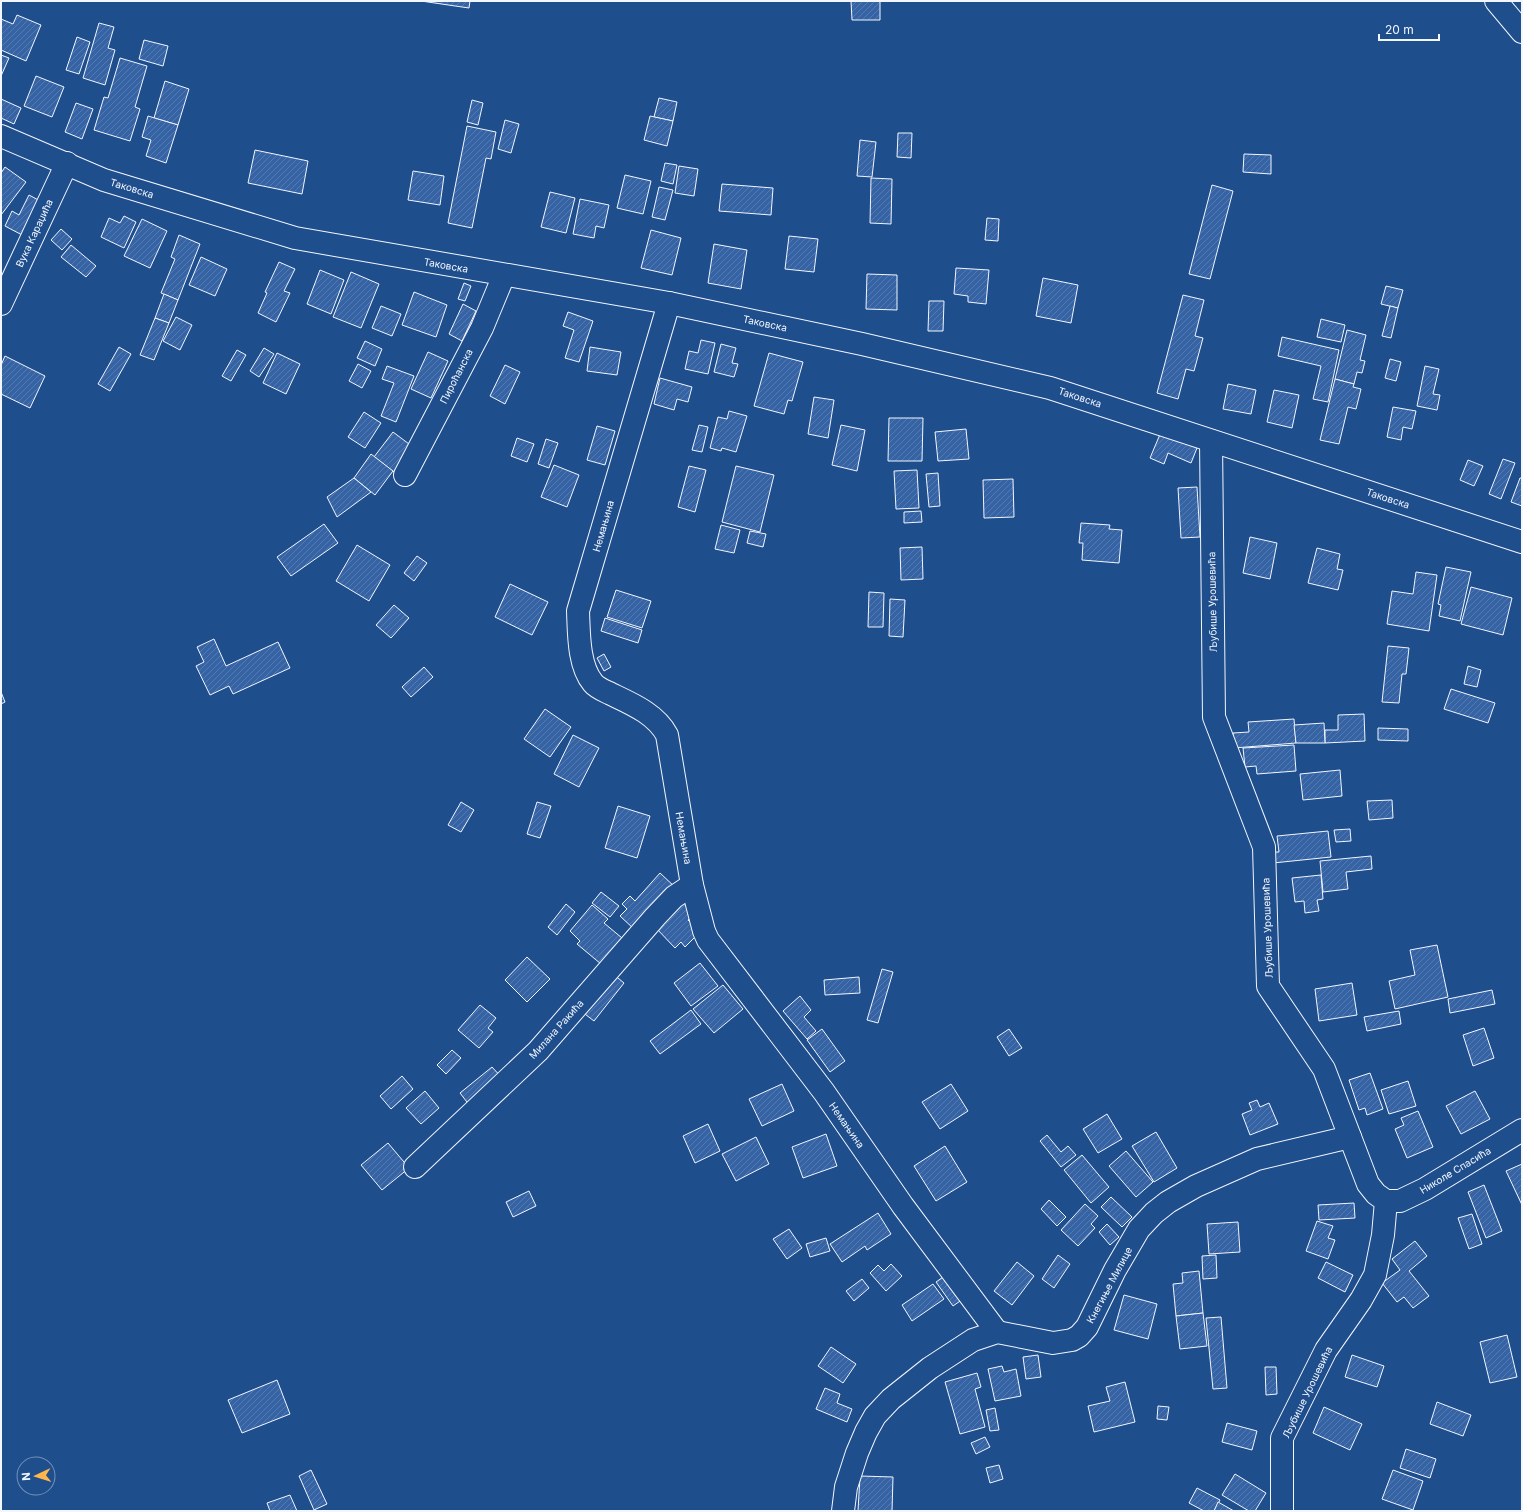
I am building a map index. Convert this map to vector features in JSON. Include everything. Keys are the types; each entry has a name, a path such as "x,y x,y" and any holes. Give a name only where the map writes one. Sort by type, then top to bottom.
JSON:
{"street":[{"path":"1496,1 1522,32"},
{"name":"Таковска","path":"1,136 104,180 295,238 669,303 862,344 1050,388 1522,542"},
{"name":"Вука Караџића","path":"1,304 67,163"},
{"name":"Пироћанска","path":"405,476 482,328 504,275"},
{"name":"Немањина","path":"669,303 578,611 579,642 587,672 593,683 640,708 663,727 667,735 692,885 704,931 708,940 824,1092 903,1206 997,1332"},
{"name":"Љубише Урошевића","path":"1211,441 1214,717 1264,848 1268,986 1324,1070 1368,1184 1376,1194 1386,1201 1383,1235 1375,1275 1361,1300 1326,1350 1282,1438 1282,1511"},
{"name":"Милана Ракића","path":"415,1167 538,1051 655,917 674,897 692,885"},
{"name":"Николе Спасића","path":"1386,1201 1400,1201 1425,1189 1522,1130"},
{"name":"Кнегиње Милице","path":"843,1511 846,1487 857,1453 875,1416 891,1399 930,1368 972,1340 997,1332 1053,1343 1072,1340 1079,1336 1087,1327 1115,1270 1139,1229 1154,1213 1168,1202 1196,1186 1257,1159 1350,1137"}],"building":[{"path":"421,1 470,1 469,8"},
{"path":"851,1 880,1 880,20 852,20"},
{"path":"17,15 41,25 26,61 1,50 1,19 13,24"},
{"path":"99,23 114,27 108,48 115,50 105,85 83,78"},
{"path":"77,37 90,42 79,74 66,70"},
{"path":"144,40 168,46 163,66 139,59"},
{"path":"1,55 9,58 1,76"},
{"path":"120,58 147,66 135,107 140,109 130,141 94,130 104,97 108,98"},
{"path":"36,76 64,87 52,117 24,106"},
{"path":"165,81 189,89 178,125 154,118"},
{"path":"659,98 677,102 673,121 654,117"},
{"path":"1,99 21,108 14,124 1,118"},
{"path":"472,100 483,103 478,125 467,122"},
{"path":"76,103 93,109 82,139 65,132"},
{"path":"148,116 178,125 166,163 146,156 151,140 142,137"},
{"path":"650,116 673,121 667,146 644,140"},
{"path":"505,120 519,124 511,153 498,149"},
{"path":"467,126 496,132 491,159 486,158 472,228 448,223"},
{"path":"898,133 912,133 911,158 897,157"},
{"path":"860,140 876,142 872,177 857,176"},
{"path":"255,150 308,161 302,194 248,183"},
{"path":"1244,154 1271,155 1271,174 1243,172"},
{"path":"665,163 677,165 673,184 661,181"},
{"path":"679,166 698,169 694,196 675,193"},
{"path":"5,167 26,182 1,215 1,173"},
{"path":"413,171 444,176 440,205 408,200"},
{"path":"625,175 651,181 643,214 617,208"},
{"path":"871,178 892,179 891,224 870,223"},
{"path":"722,184 773,188 771,215 719,211"},
{"path":"1212,185 1233,191 1210,279 1189,274"},
{"path":"659,187 673,190 665,220 652,217"},
{"path":"550,192 575,198 566,233 541,227"},
{"path":"29,195 42,202 24,236 5,226 12,211 19,215"},
{"path":"580,199 609,205 604,228 596,226 594,238 573,234"},
{"path":"124,216 136,222 124,248 101,237 109,218 120,223"},
{"path":"987,218 999,219 998,241 985,240"},
{"path":"142,219 167,231 150,268 124,256"},
{"path":"61,229 72,239 62,250 51,240"},
{"path":"651,230 681,238 672,275 641,268"},
{"path":"179,235 200,244 178,300 161,293 175,259 171,257"},
{"path":"789,236 818,239 814,272 785,269"},
{"path":"714,244 747,250 741,289 708,283"},
{"path":"71,245 96,266 86,277 61,257"},
{"path":"201,257 227,269 215,296 189,285"},
{"path":"279,262 295,269 284,291 290,293 276,322 258,313 267,293 265,292"},
{"path":"956,268 989,270 986,304 968,302 968,296 954,294"},
{"path":"320,270 344,280 331,314 307,304"},
{"path":"351,272 379,284 361,328 333,317"},
{"path":"867,274 897,275 897,310 866,309"},
{"path":"1043,278 1078,285 1071,323 1036,316"},
{"path":"464,283 471,286 465,301 458,299"},
{"path":"1386,286 1403,290 1398,308 1381,304"},
{"path":"414,292 447,305 436,337 402,325"},
{"path":"164,294 178,300 169,323 155,318"},
{"path":"1183,295 1204,300 1195,336 1203,338 1194,371 1186,369 1178,399 1157,393"},
{"path":"929,301 944,301 943,331 928,331"},
{"path":"463,304 476,311 462,341 449,334"},
{"path":"381,306 401,314 392,336 372,328"},
{"path":"1390,306 1398,308 1391,338 1382,336"},
{"path":"568,312 593,321 579,362 565,358 574,330 563,326"},
{"path":"176,317 192,325 180,350 163,341"},
{"path":"155,318 169,323 154,360 140,355"},
{"path":"1321,319 1345,325 1341,342 1317,337"},
{"path":"1347,330 1366,335 1360,360 1365,361 1362,373 1357,372 1354,384 1335,379"},
{"path":"1282,337 1339,350 1328,402 1313,399 1321,366 1278,356"},
{"path":"701,340 715,343 708,374 685,369 689,351 698,353"},
{"path":"365,341 382,349 375,366 357,358"},
{"path":"721,344 736,348 732,363 738,364 734,377 714,372"},
{"path":"119,347 131,354 110,391 98,384"},
{"path":"590,347 621,352 617,375 587,371"},
{"path":"264,348 274,354 259,377 250,371"},
{"path":"237,350 246,355 231,381 222,376"},
{"path":"428,352 448,361 431,398 411,389"},
{"path":"277,353 300,364 286,394 263,383"},
{"path":"769,353 803,362 792,401 788,400 784,414 754,406"},
{"path":"5,356 45,376 30,408 1,394 1,365"},
{"path":"1390,359 1401,362 1396,381 1385,378"},
{"path":"358,364 371,371 362,388 349,381"},
{"path":"505,365 520,372 505,404 490,396"},
{"path":"387,366 414,376 396,422 381,416 394,383 382,379"},
{"path":"1425,366 1439,369 1433,394 1440,395 1437,410 1417,406"},
{"path":"660,378 692,387 688,402 677,399 674,410 654,404"},
{"path":"1335,379 1354,384 1353,387 1361,389 1356,409 1348,407 1339,444 1320,440"},
{"path":"1228,384 1256,390 1251,414 1223,409"},
{"path":"1274,390 1299,395 1292,428 1267,422"},
{"path":"814,397 834,400 828,438 808,434"},
{"path":"1393,407 1416,411 1412,429 1403,427 1401,440 1387,437"},
{"path":"729,411 747,416 736,452 722,448 721,451 710,448 718,417 727,419"},
{"path":"364,412 381,423 365,448 348,437"},
{"path":"889,418 923,418 922,461 888,461"},
{"path":"699,425 708,427 702,452 692,450"},
{"path":"841,425 865,430 857,471 832,465"},
{"path":"597,426 615,431 605,465 587,460"},
{"path":"966,429 969,459 938,461 935,432"},
{"path":"393,432 413,447 394,472 374,457"},
{"path":"1161,432 1197,448 1191,463 1168,453 1164,464 1150,458"},
{"path":"517,438 534,444 527,462 511,456"},
{"path":"546,439 558,443 549,468 538,464"},
{"path":"371,454 393,471 375,495 354,478"},
{"path":"1503,459 1515,463 1501,499 1489,494"},
{"path":"1468,460 1483,466 1474,486 1460,480"},
{"path":"554,465 579,475 567,507 541,497"},
{"path":"689,466 706,470 695,512 678,507"},
{"path":"736,466 774,475 760,532 722,522"},
{"path":"917,470 919,508 896,509 894,471"},
{"path":"938,473 940,506 929,507 926,474"},
{"path":"354,478 371,492 337,517 327,497"},
{"path":"1520,478 1522,478 1522,506 1511,502"},
{"path":"1013,479 1014,517 984,518 983,480"},
{"path":"1197,487 1200,537 1181,538 1178,488"},
{"path":"921,511 922,522 904,523 904,512"},
{"path":"1081,523 1110,525 1109,529 1122,530 1119,563 1082,560 1083,543 1079,543"},
{"path":"324,524 338,543 291,576 277,557"},
{"path":"721,525 740,530 734,553 715,549"},
{"path":"750,531 766,534 763,547 747,543"},
{"path":"1250,537 1277,543 1270,579 1243,573"},
{"path":"357,545 390,565 369,601 336,581"},
{"path":"922,547 923,579 901,580 900,548"},
{"path":"1317,548 1340,554 1337,569 1343,570 1338,590 1308,583"},
{"path":"417,556 427,563 414,581 404,573"},
{"path":"1446,567 1471,572 1460,621 1439,616 1441,605 1438,604"},
{"path":"1416,572 1437,575 1429,631 1387,624 1392,591 1413,594"},
{"path":"510,584 548,602 532,635 495,617"},
{"path":"1471,587 1512,598 1503,635 1461,624"},
{"path":"616,590 651,601 642,628 607,617"},
{"path":"869,592 884,593 883,627 868,627"},
{"path":"890,599 905,600 903,637 889,636"},
{"path":"394,605 409,618 391,638 376,625"},
{"path":"605,618 642,630 638,643 601,631"},
{"path":"214,639 226,666 278,642 290,668 233,694 229,686 210,695 196,666 204,662 197,647"},
{"path":"1388,646 1409,648 1406,674 1402,674 1399,703 1382,702"},
{"path":"604,654 611,667 604,671 597,658"},
{"path":"1468,666 1481,670 1477,687 1464,684"},
{"path":"424,667 433,677 411,697 402,687"},
{"path":"1451,689 1495,703 1488,723 1444,709"},
{"path":"1,692 5,702 1,704"},
{"path":"545,709 571,727 550,757 524,739"},
{"path":"1364,714 1365,741 1325,743 1325,730 1338,730 1338,715"},
{"path":"1294,719 1296,743 1234,748 1233,733 1249,732 1248,722"},
{"path":"1324,723 1325,743 1296,743 1294,725"},
{"path":"1378,728 1408,729 1408,741 1378,740"},
{"path":"573,735 599,748 579,787 554,774"},
{"path":"1294,745 1296,771 1257,774 1256,766 1245,767 1243,748"},
{"path":"1340,770 1342,796 1303,800 1300,774"},
{"path":"1392,800 1393,818 1369,820 1367,801"},
{"path":"461,802 474,810 461,832 448,825"},
{"path":"537,802 551,806 540,838 527,834"},
{"path":"618,806 650,816 637,858 605,848"},
{"path":"1350,829 1351,841 1336,842 1334,830"},
{"path":"1328,831 1331,857 1273,863 1272,852 1279,852 1277,836"},
{"path":"1371,856 1372,869 1346,872 1348,889 1323,892 1320,861"},
{"path":"660,873 676,888 635,930 620,916 627,909 622,904 630,896 635,901"},
{"path":"1321,875 1323,899 1317,900 1319,911 1305,913 1304,901 1295,902 1292,878"},
{"path":"601,892 619,906 610,917 592,903"},
{"path":"683,902 694,914 688,920 700,932 685,947 681,942 675,948 656,928"},
{"path":"566,904 575,912 557,935 548,927"},
{"path":"592,905 608,919 604,923 622,938 601,964 577,944 580,941 570,931"},
{"path":"1437,945 1448,997 1395,1009 1389,981 1415,975 1410,950"},
{"path":"527,957 550,979 527,1002 505,980"},
{"path":"700,963 718,986 691,1006 674,983"},
{"path":"882,969 893,972 878,1023 867,1020"},
{"path":"612,973 624,983 594,1021 581,1011"},
{"path":"859,977 860,993 825,995 824,980"},
{"path":"1352,983 1357,1015 1319,1021 1315,989"},
{"path":"723,985 743,1009 714,1033 693,1009"},
{"path":"1492,990 1495,1004 1450,1013 1448,999"},
{"path":"800,996 811,1010 804,1017 816,1031 807,1039 783,1011"},
{"path":"480,1005 496,1018 488,1028 493,1032 479,1048 458,1030"},
{"path":"691,1010 701,1024 660,1054 650,1041"},
{"path":"1399,1011 1401,1024 1367,1031 1364,1017"},
{"path":"1484,1028 1494,1058 1473,1066 1463,1035"},
{"path":"822,1029 845,1061 830,1072 807,1040"},
{"path":"1009,1029 1022,1048 1009,1056 997,1037"},
{"path":"452,1050 461,1058 446,1074 437,1065"},
{"path":"492,1067 503,1079 470,1106 460,1093"},
{"path":"1370,1073 1383,1109 1367,1115 1365,1108 1359,1110 1349,1080"},
{"path":"402,1076 413,1089 391,1109 380,1096"},
{"path":"1408,1081 1416,1106 1389,1114 1381,1090"},
{"path":"782,1084 794,1111 762,1126 749,1099"},
{"path":"951,1084 968,1111 940,1129 922,1102"},
{"path":"425,1091 439,1108 421,1124 406,1108"},
{"path":"1475,1091 1490,1119 1461,1134 1446,1106"},
{"path":"1257,1100 1260,1107 1269,1103 1278,1124 1250,1135 1242,1114 1252,1110 1249,1103"},
{"path":"1418,1111 1433,1147 1407,1158 1395,1129 1404,1125 1401,1118"},
{"path":"1107,1114 1122,1139 1098,1153 1083,1129"},
{"path":"708,1124 720,1151 695,1163 683,1136"},
{"path":"1156,1132 1177,1168 1154,1182 1132,1146"},
{"path":"826,1134 837,1166 803,1178 792,1147"},
{"path":"1047,1135 1061,1152 1068,1146 1076,1155 1061,1167 1040,1141"},
{"path":"756,1137 769,1164 736,1181 722,1154"},
{"path":"388,1143 409,1168 382,1190 361,1165"},
{"path":"945,1146 967,1182 936,1201 914,1166"},
{"path":"1126,1151 1153,1182 1136,1197 1109,1166"},
{"path":"1082,1155 1109,1187 1091,1203 1064,1170"},
{"path":"1522,1164 1522,1205 1506,1171"},
{"path":"1484,1185 1502,1231 1486,1238 1468,1192"},
{"path":"529,1191 536,1206 513,1217 506,1202"},
{"path":"1111,1197 1132,1217 1122,1227 1101,1207"},
{"path":"1049,1200 1066,1217 1057,1226 1041,1209"},
{"path":"1354,1203 1355,1218 1319,1220 1318,1205"},
{"path":"1085,1204 1098,1216 1091,1224 1095,1228 1078,1246 1061,1230"},
{"path":"878,1213 891,1234 867,1250 865,1246 842,1262 830,1244"},
{"path":"1472,1214 1482,1244 1469,1249 1458,1218"},
{"path":"1317,1221 1333,1226 1328,1238 1335,1240 1328,1259 1306,1251"},
{"path":"1238,1222 1240,1252 1209,1254 1207,1224"},
{"path":"1107,1224 1119,1237 1110,1245 1099,1232"},
{"path":"789,1229 802,1248 787,1259 773,1239"},
{"path":"826,1238 830,1251 810,1257 806,1244"},
{"path":"1415,1241 1427,1256 1409,1271 1429,1296 1413,1308 1404,1297 1397,1302 1382,1283 1400,1270 1392,1259"},
{"path":"1058,1255 1070,1264 1054,1288 1042,1279"},
{"path":"1216,1255 1217,1278 1203,1279 1202,1256"},
{"path":"1017,1262 1034,1276 1012,1305 994,1291"},
{"path":"1326,1262 1353,1275 1345,1292 1318,1278"},
{"path":"891,1264 902,1276 886,1291 870,1273 878,1265 884,1271"},
{"path":"1199,1271 1203,1313 1176,1316 1173,1284 1183,1283 1182,1273"},
{"path":"946,1275 963,1299 953,1306 936,1282"},
{"path":"862,1279 869,1288 854,1301 846,1291"},
{"path":"933,1284 944,1299 912,1321 902,1305"},
{"path":"1124,1295 1157,1304 1148,1339 1114,1330"},
{"path":"1203,1313 1207,1346 1180,1349 1176,1316"},
{"path":"1221,1317 1227,1388 1213,1389 1206,1318"},
{"path":"1507,1335 1517,1377 1490,1383 1480,1342"},
{"path":"831,1347 856,1364 843,1383 818,1366"},
{"path":"1038,1355 1041,1377 1026,1379 1023,1357"},
{"path":"1352,1355 1384,1366 1377,1387 1345,1377"},
{"path":"1002,1366 1004,1372 1016,1369 1021,1396 995,1401 988,1369"},
{"path":"1265,1367 1276,1367 1277,1394 1266,1395"},
{"path":"977,1373 981,1387 975,1389 985,1427 960,1434 945,1382"},
{"path":"277,1380 290,1414 242,1433 228,1400"},
{"path":"1125,1382 1135,1422 1094,1432 1088,1406 1110,1401 1106,1387"},
{"path":"825,1388 840,1394 837,1403 852,1409 847,1422 816,1409"},
{"path":"1437,1402 1471,1415 1463,1436 1430,1424"},
{"path":"1158,1406 1169,1407 1167,1420 1157,1419"},
{"path":"1324,1407 1362,1424 1350,1450 1313,1433"},
{"path":"995,1408 999,1430 990,1431 986,1410"},
{"path":"1227,1423 1257,1431 1252,1450 1222,1442"},
{"path":"985,1437 990,1447 976,1454 971,1443"},
{"path":"1406,1449 1436,1459 1430,1478 1400,1468"},
{"path":"999,1465 1003,1479 990,1483 986,1468"},
{"path":"311,1470 327,1504 314,1510 299,1476"},
{"path":"1393,1470 1423,1481 1413,1510 1382,1499"},
{"path":"1235,1474 1266,1493 1255,1511 1249,1511 1222,1495"},
{"path":"860,1476 893,1477 892,1511 858,1511"},
{"path":"1197,1488 1220,1500 1214,1511 1204,1511 1189,1503"},
{"path":"290,1495 297,1511 270,1511 267,1503"},
{"path":"1218,1502 1234,1511 1214,1511"}]}
